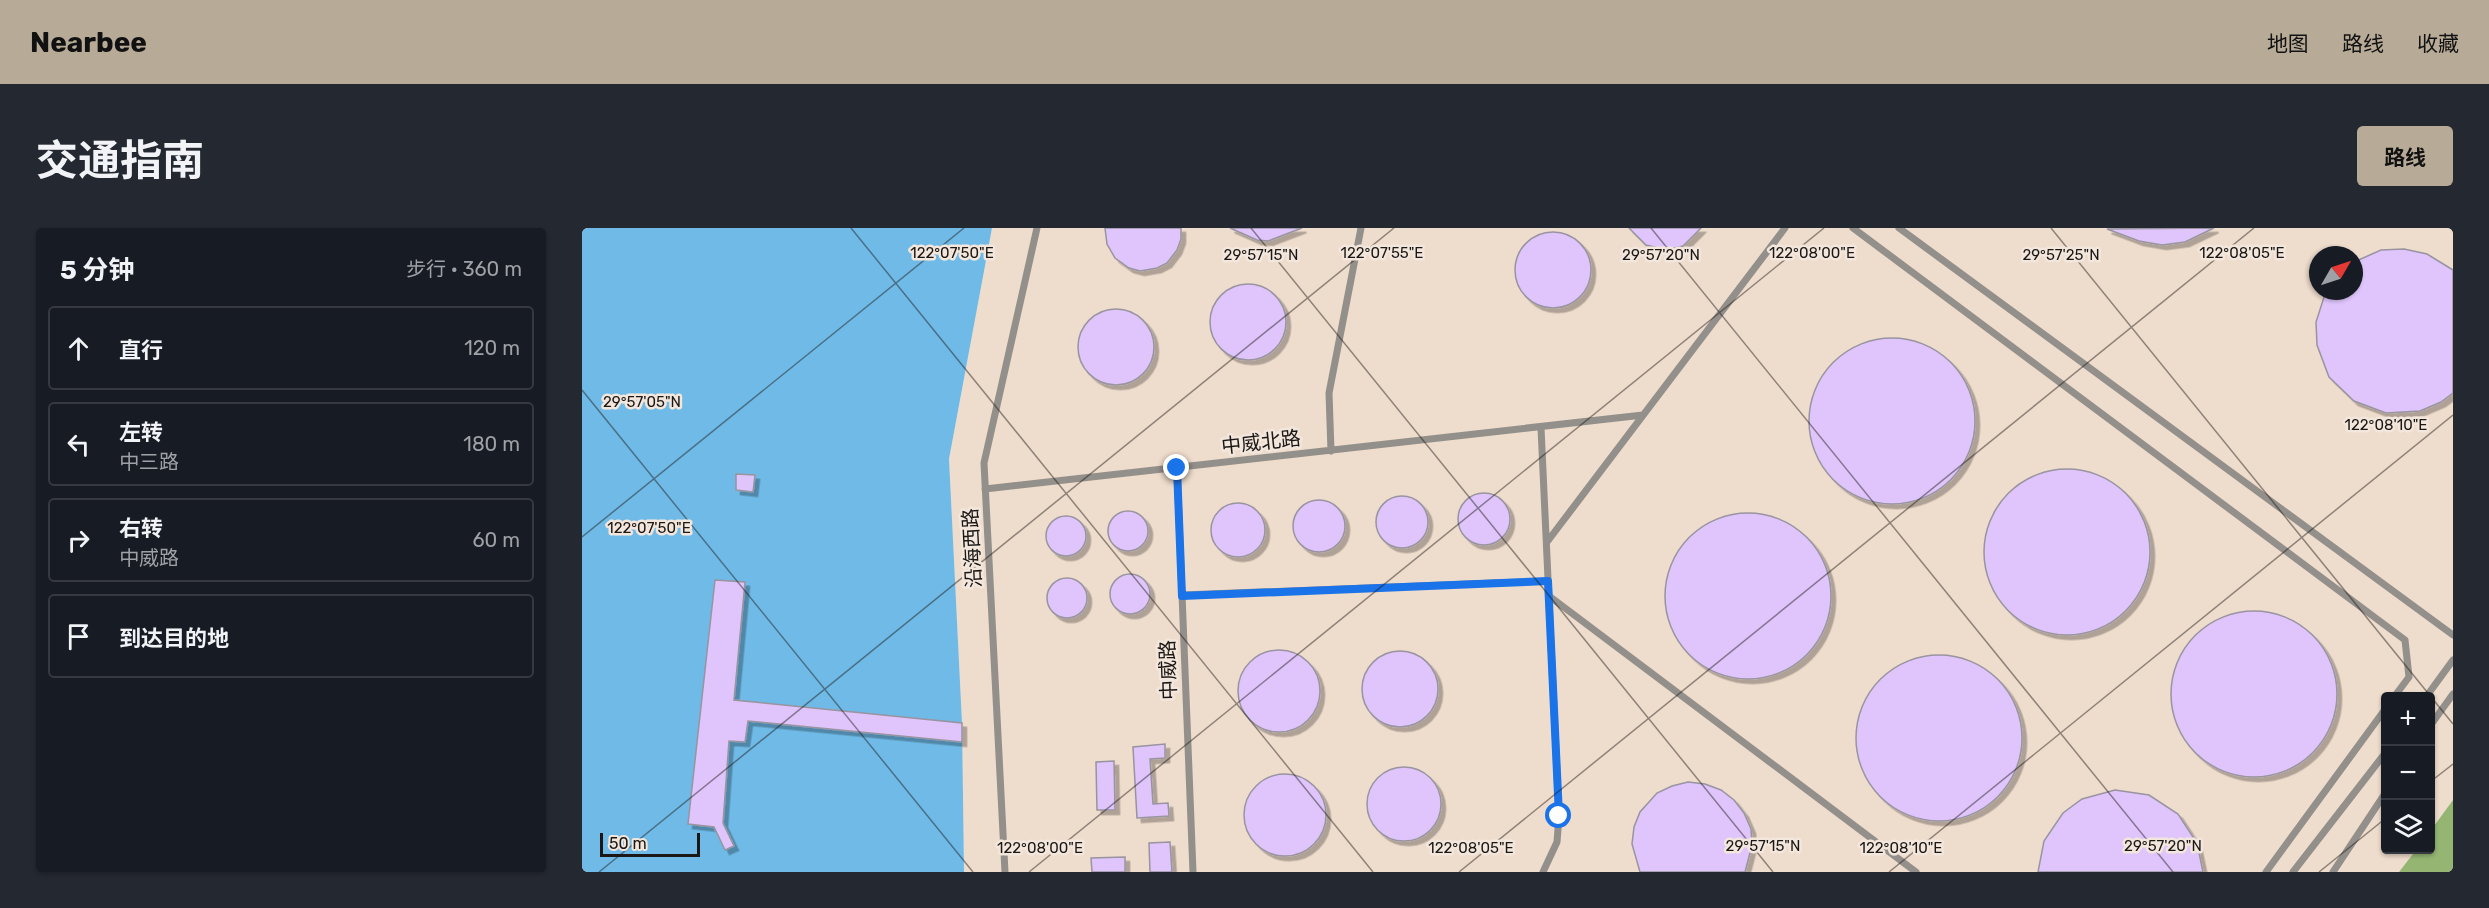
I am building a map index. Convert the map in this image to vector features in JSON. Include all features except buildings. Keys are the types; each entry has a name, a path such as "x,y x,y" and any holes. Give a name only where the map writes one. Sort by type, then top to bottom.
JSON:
{"lane":[{"name":"沿海西路","path":"1005,872 984,463 1037,228"},
{"path":"1331,451 1329,393 1361,228"},
{"path":"1546,542 1785,228"},
{"path":"1853,228 2404,640 2409,677 2397,692"},
{"path":"1899,228 2453,635"},
{"name":"中威北路","path":"985,489 1643,415"},
{"path":"1541,428 1559,816 1557,842 1543,872"},
{"name":"中威路","path":"1177,468 1193,872"},
{"path":"1182,596 1548,581"},
{"path":"1549,596 1916,872"},
{"path":"2429,692 2453,660"},
{"path":"2435,719 2453,694"},
{"path":"2265,872 2381,713"},
{"path":"2293,872 2381,757"},
{"path":"2333,872 2381,798"}],"shaded area":[{"path":"992,228 2453,228 2453,800 2435,825 2435,692 2381,692 2381,854 2413,854 2399,872 964,872 962,723 949,459"}],"green space":[{"path":"2453,800 2453,872 2399,872 2413,854 2435,854 2435,825"}],"water":[{"path":"582,228 992,228 949,459 962,723 964,872 582,872"}],"route":[{"path":"1177,468 1182,596 1548,581 1559,816"}]}
